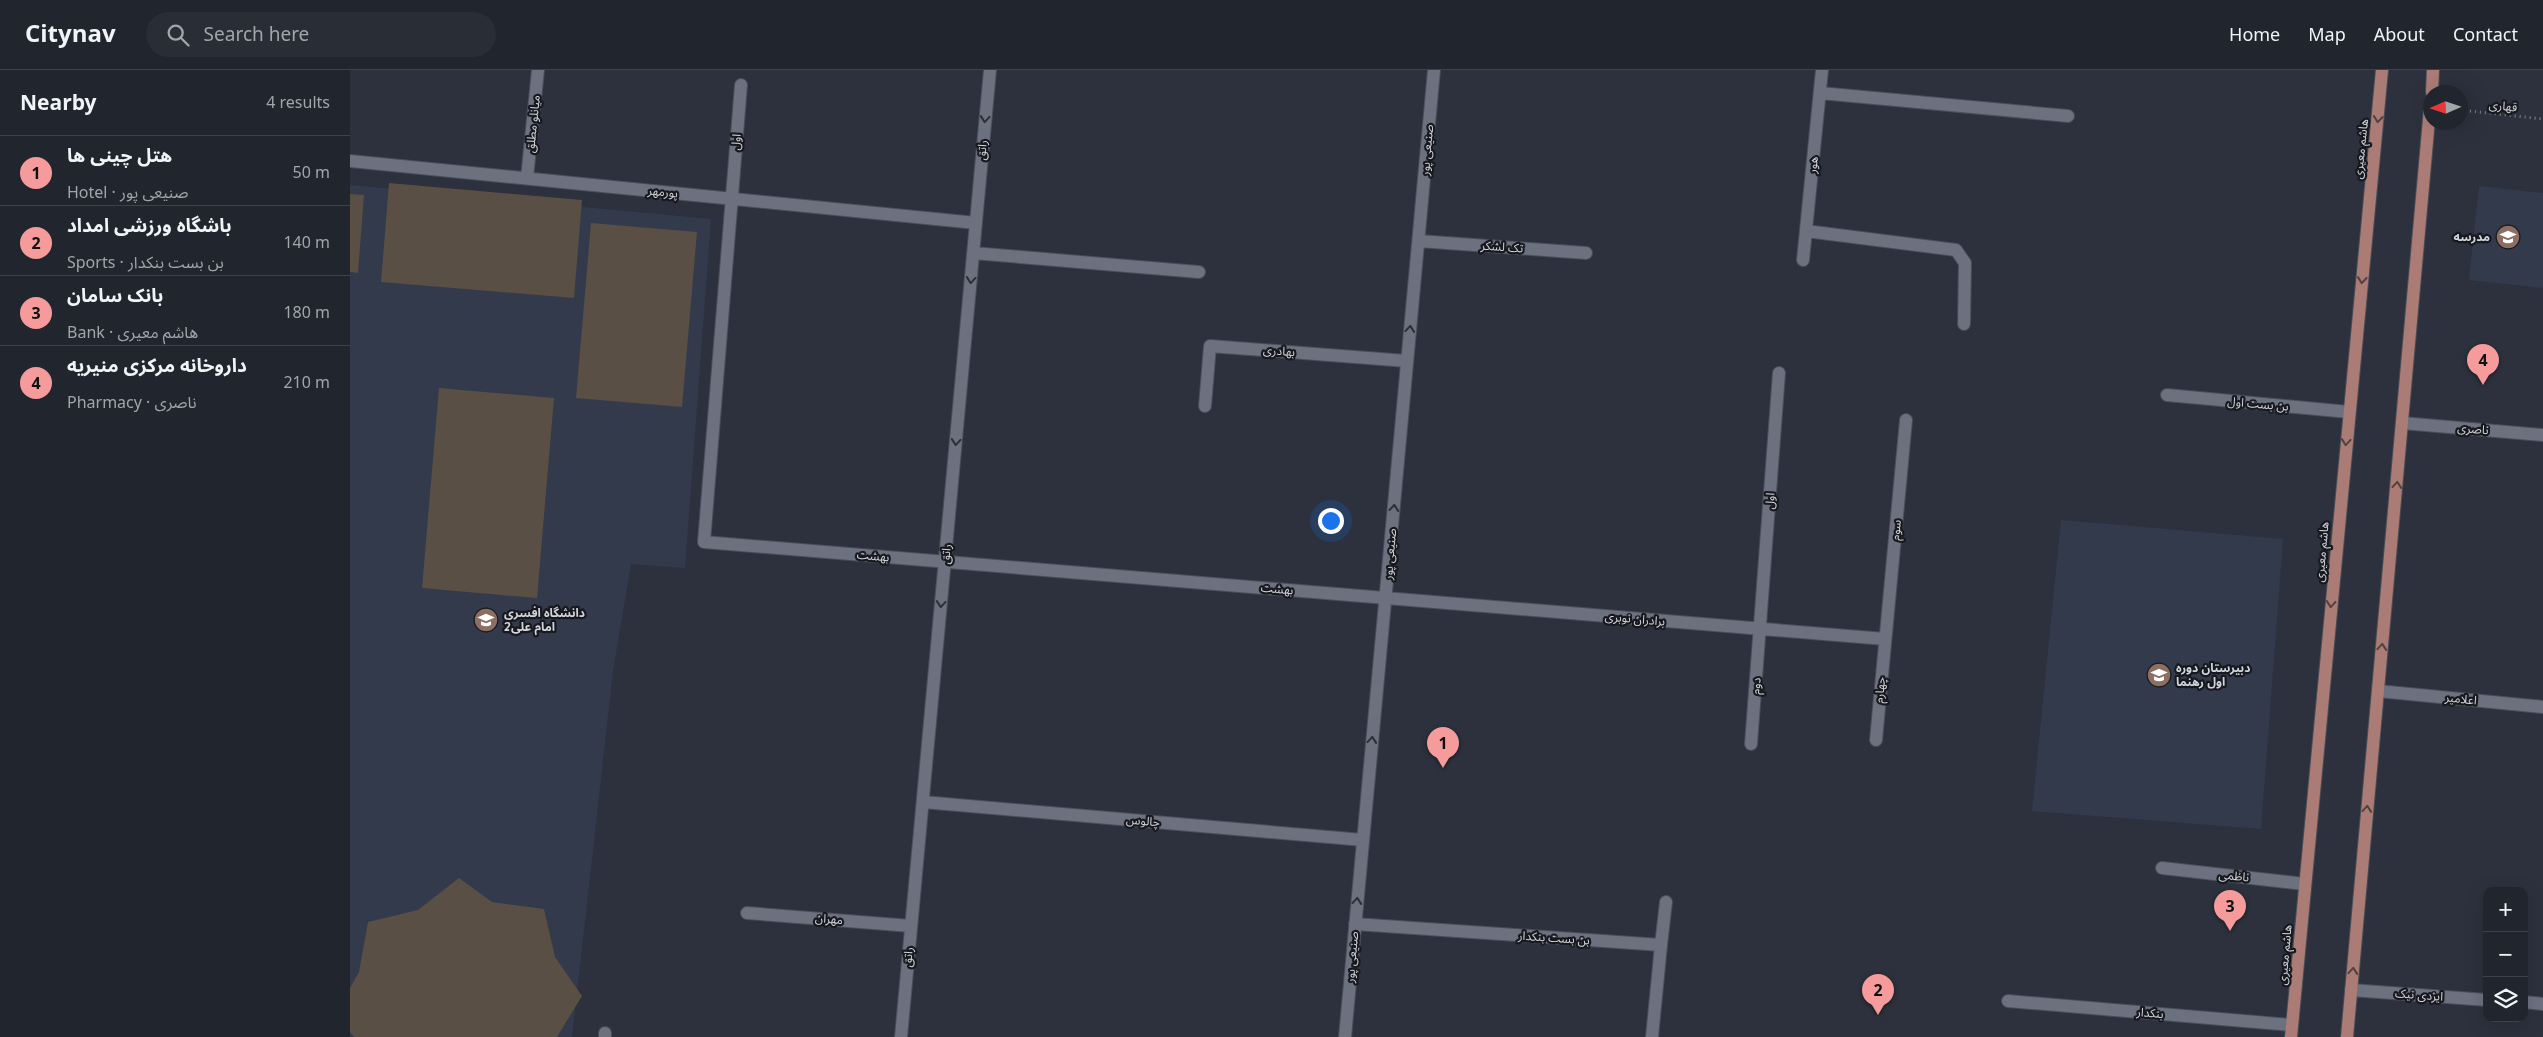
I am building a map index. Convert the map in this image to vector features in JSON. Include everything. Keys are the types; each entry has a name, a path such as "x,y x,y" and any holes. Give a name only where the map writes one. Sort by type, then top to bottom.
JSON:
{"main road":[{"name":"هاشم معیری","path":"2292,1031 2382,70"},
{"path":"2432,85 2433,70"},
{"path":"2347,1037 2428,130"}],"street":[{"name":"میانلو مطلق","path":"527,178 538,70"},
{"name":"راتق","path":"901,1037 990,70"},
{"name":"صنیعی پور","path":"1345,1037 1434,70"},
{"name":"هور","path":"1802,260 1822,70"},
{"name":"اول","path":"732,199 741,85"},
{"path":"1820,93 2068,116"},
{"name":"پورمهر","path":"350,161 976,223"},
{"name":"بهشت","path":"732,199 704,542 1386,598"},
{"path":"1806,232 1956,250 1965,263 1964,324"},
{"name":"تک لشکر","path":"1418,241 1586,253"},
{"path":"973,253 1199,272"},
{"name":"بهادری","path":"1205,406 1210,346 1407,361"},
{"name":"اول","path":"1760,629 1779,373"},
{"name":"بن بست اول","path":"2166,395 2349,412"},
{"name":"سوم","path":"1885,639 1906,420"},
{"name":"ناصری","path":"2402,422 2543,435"},
{"name":"برادران نوبری","path":"1386,598 1885,639"},
{"name":"دوم","path":"1751,744 1760,629"},
{"name":"چهارم","path":"1876,740 1885,639"},
{"name":"اعلامیر","path":"2378,691 2543,707"},
{"name":"چالوس","path":"923,802 1363,840"},
{"name":"ناظمی","path":"2162,868 2305,884"},
{"path":"1652,1037 1666,902"},
{"name":"مهران","path":"747,913 911,926"},
{"name":"بن بست بنکدار","path":"1355,924 1661,945"},
{"name":"ایزدی نیک","path":"2351,990 2483,1000"},
{"name":"بنکدار","path":"2008,1001 2292,1031"},
{"path":"2528,1002 2543,1004"}],"path":[{"name":"قهاری","path":"2468,111 2543,119"}],"shaded area":[{"name":"دانشگاه افسری امام علی2","path":"350,185 711,219 685,568 631,564 613,671 572,1037 350,1037"},
{"name":"مدرسه","path":"2479,186 2543,193 2543,288 2469,280"},
{"name":"دبیرستان دوره اول رهنما","path":"2061,520 2283,539 2261,829 2032,811"}],"building":[{"path":"389,183 582,200 574,298 381,282"},
{"path":"350,194 364,195 358,273 350,272"},
{"path":"591,223 697,232 682,407 576,398"},
{"path":"439,388 554,398 537,598 422,588"},
{"path":"459,878 492,902 544,909 555,957 582,996 557,1037 354,1037 350,1032 350,988 359,972 368,922 418,910"}],"place":[{"name":"مدرسه","path":"2508,237"},
{"name":"داروخانه مرکزی منیریه","path":"2483,385"},
{"name":"دانشگاه افسری امام علی2","path":"486,620"},
{"name":"دبیرستان دوره اول رهنما","path":"2159,675"},
{"name":"هتل چینی ها","path":"1443,768"},
{"name":"بانک سامان","path":"2230,931"},
{"name":"باشگاه ورزشی امداد","path":"1878,1015"}]}
